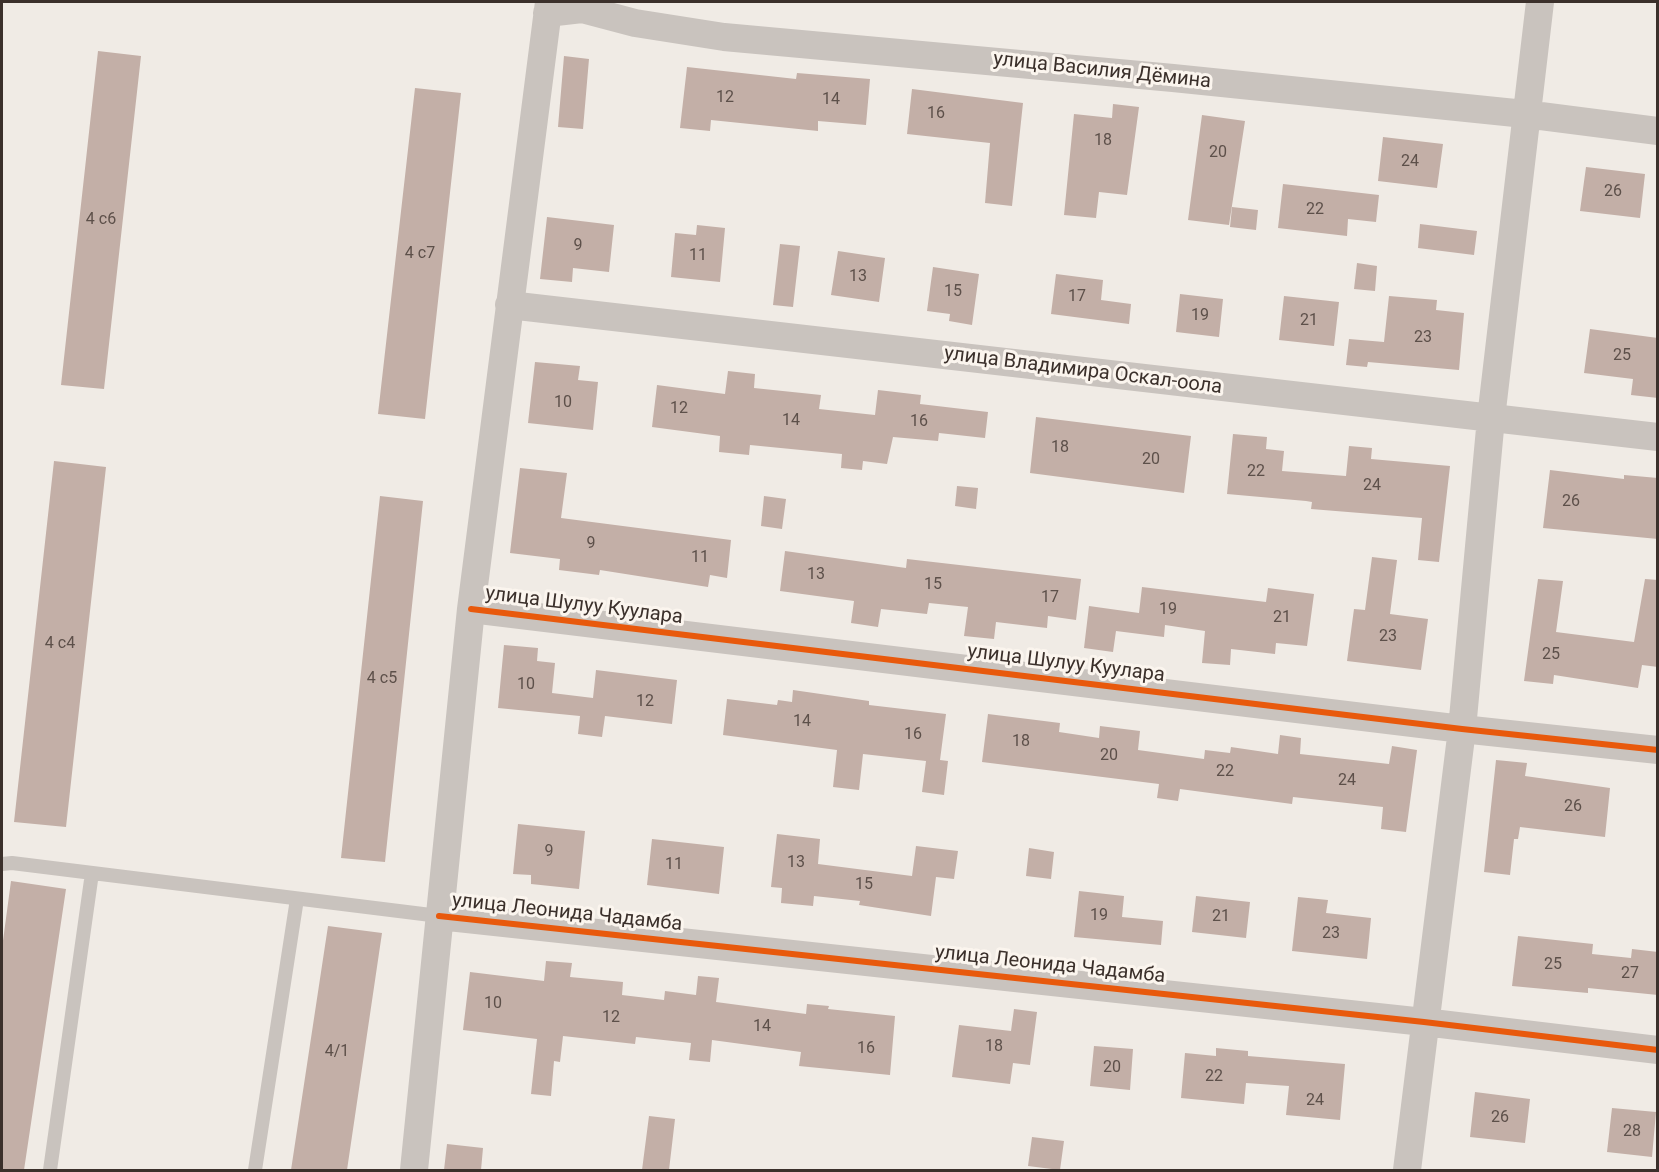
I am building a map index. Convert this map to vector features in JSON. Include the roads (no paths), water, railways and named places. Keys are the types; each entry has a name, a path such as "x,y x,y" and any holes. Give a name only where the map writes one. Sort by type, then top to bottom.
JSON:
{"street":[{"path":"1407,1170 1462,729 1491,418 1540,2"},
{"path":"414,1170 471,609 508,305 548,7"},
{"name":"улица Василия Дёмина","path":"548,7 582,9 635,23 724,37 919,53 1525,114 1658,131"},
{"name":"улица Владимира Оскал-оола","path":"508,305 1658,437"},
{"name":"улица Шулуу Куулара","path":"471,609 1462,729 1658,750"},
{"name":"улица Леонида Чадамба","path":"439,916 1424,1022 1658,1050"}],"lane":[{"path":"2,864 12,863 439,916"},
{"path":"50,1170 92,873"},
{"path":"255,1170 297,899"}]}
